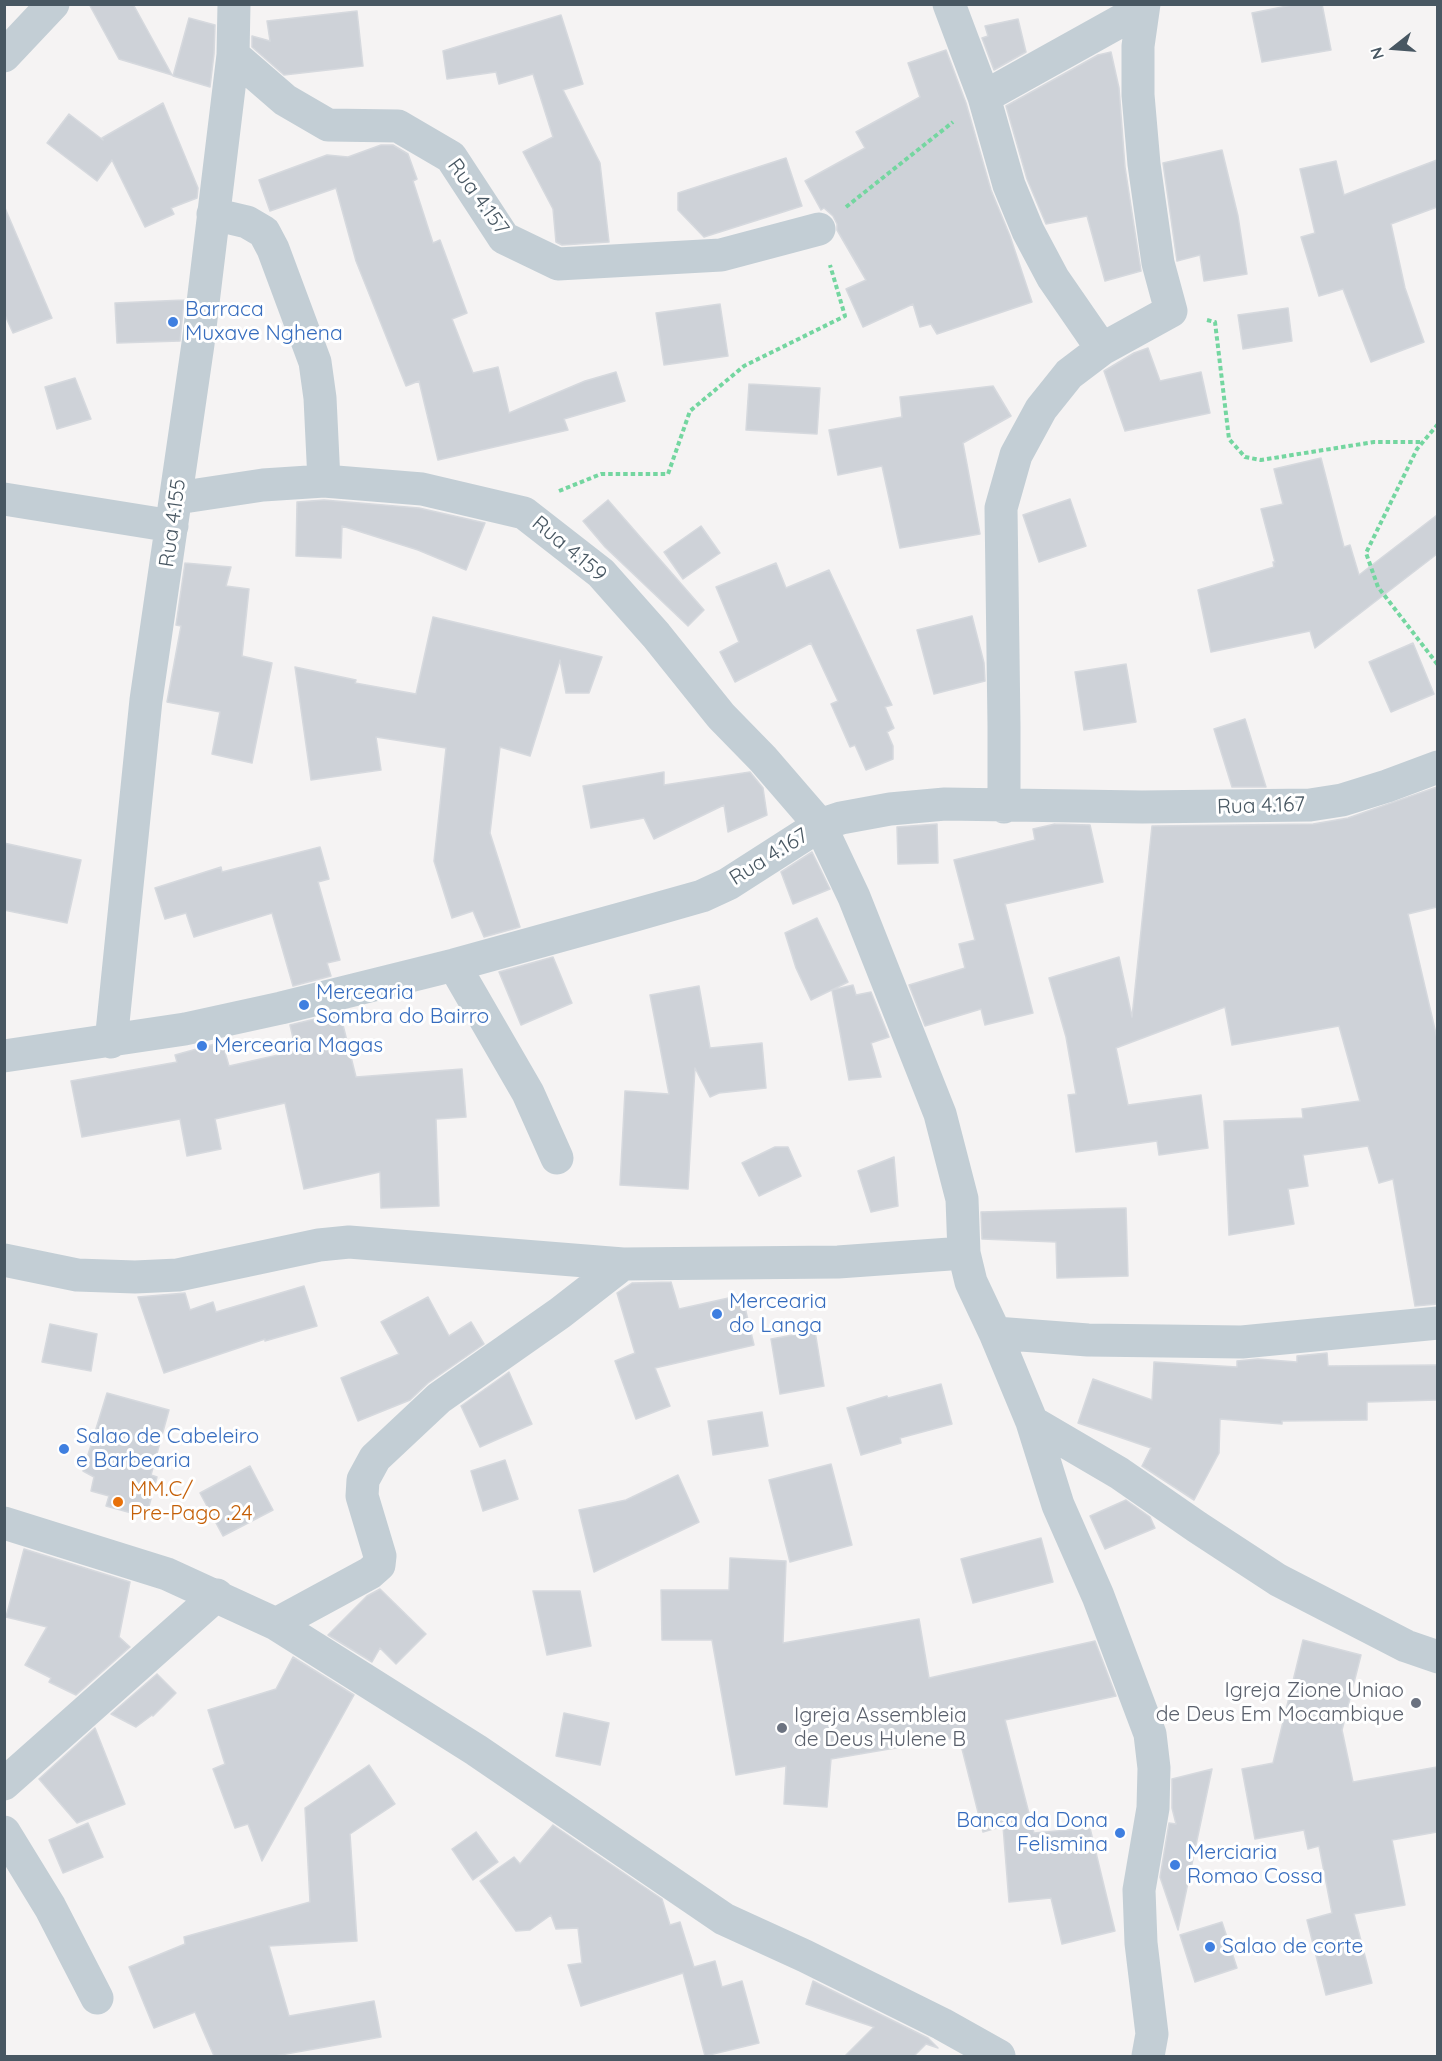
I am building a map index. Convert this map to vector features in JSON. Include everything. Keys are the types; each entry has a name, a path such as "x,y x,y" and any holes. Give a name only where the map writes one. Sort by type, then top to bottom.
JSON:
{"street":[{"path":"4,56 53,4"},
{"name":"Rua 4.155","path":"111,1042 146,700 198,344 233,55 234,4"},
{"path":"949,4 984,97 1010,185 1028,231 1053,278 1102,349"},
{"path":"984,97 1143,7"},
{"path":"1004,807 1001,508 1016,455 1041,409 1069,374 1102,349 1171,311 1158,263 1144,164 1138,66 1143,7"},
{"name":"Rua 4.157","path":"233,55 285,100 328,125 398,126 451,157 504,238 558,264 721,255 819,229"},
{"path":"213,214 248,222 264,232 273,249 315,362 320,398 324,481"},
{"name":"Rua 4.159","path":"4,499 174,512 263,485 324,481 422,489 524,513 601,573 656,635 721,716 763,759 820,825 854,897 940,1114 962,1199 964,1253 971,1282 1032,1422 1058,1505 1098,1596 1149,1734 1154,1768 1153,1808 1139,1890 1141,1943 1152,2034 1148,2056"},
{"name":"Rua 4.167","path":"4,1056 111,1042 270,1011 454,965 702,896 728,884 820,825 841,818 890,809 945,804 1004,807 1310,805 1342,800 1437,767"},
{"path":"454,965 528,1093 557,1158"},
{"path":"4,1260 77,1275 135,1276 178,1275 319,1245 349,1242 623,1264 838,1262 964,1253"},
{"path":"276,1624 370,1573 379,1565 380,1556 362,1497 363,1480 375,1458 439,1398 560,1313 623,1264"},
{"path":"995,1333 1088,1340 1242,1342 1437,1323"},
{"path":"1032,1422 1119,1473 1278,1580 1406,1646 1437,1658"},
{"path":"6,1530 167,1574 276,1624 476,1750 724,1920 805,1956 942,2024 991,2055"},
{"path":"4,1784 217,1595"},
{"path":"4,1832 50,1907 97,1998"}],"path":[{"path":"524,513 539,500 601,474 668,474 690,411 744,366 845,316 819,229 984,97"},
{"path":"1171,311 1215,322 1229,439 1245,457 1261,460 1374,442 1423,442"},
{"path":"1437,424 1417,448 1366,554 1378,587 1437,665"}],"building":[{"path":"89,4 133,4 172,75 119,59"},
{"path":"1297,4 1322,4 1331,50 1262,62 1252,13"},
{"path":"357,11 363,66 284,75 252,47 252,36 270,41 267,21"},
{"path":"561,15 583,84 563,90 600,163 609,242 562,245 556,242 553,209 523,152 553,137 533,74 499,84 496,72 447,79 443,51"},
{"path":"189,18 215,25 210,87 173,76"},
{"path":"1018,19 1026,52 994,70 982,38 988,36 985,26"},
{"path":"946,50 966,103 991,190 1010,236 1032,302 937,334 931,324 920,327 913,304 863,327 846,289 866,280 837,230 833,216 824,208 821,210 805,181 865,148 856,132 920,97 908,63"},
{"path":"1111,52 1119,88 1125,167 1141,271 1105,281 1087,216 1046,224 1027,179 1006,106 1098,55"},
{"path":"163,103 198,188 197,198 171,208 174,214 145,227 112,160 97,181 47,143 69,114 103,140 102,138"},
{"path":"381,145 393,145 408,154 417,179 413,181 433,243 440,240 467,313 452,319 473,373 498,367 509,413 585,381 616,372 625,401 564,419 568,430 438,460 419,381 406,386 356,261 336,188 270,211 259,180 327,155 348,157"},
{"path":"1222,150 1238,216 1247,274 1204,281 1200,255 1177,261 1163,163"},
{"path":"786,158 802,206 704,237 678,210 678,193"},
{"path":"1437,160 1437,207 1391,224 1405,288 1424,342 1371,362 1343,289 1319,296 1301,237 1315,233 1300,169 1336,161 1344,195"},
{"path":"5,208 52,318 13,333 4,313"},
{"path":"184,300 180,341 117,343 115,303"},
{"path":"720,304 728,356 664,365 656,313"},
{"path":"1288,308 1292,341 1243,349 1238,315"},
{"path":"1148,348 1160,381 1201,372 1210,413 1125,431 1104,371 1134,353"},
{"path":"75,378 91,419 57,429 45,387"},
{"path":"749,384 820,388 817,434 746,430"},
{"path":"993,386 1011,416 963,443 980,534 900,548 882,466 838,475 829,430 902,417 900,397"},
{"path":"1321,458 1344,547 1350,545 1359,575 1437,515 1437,554 1315,648 1310,631 1211,652 1198,590 1274,567 1273,562 1275,562 1261,509 1283,504 1274,469"},
{"path":"1070,499 1086,546 1039,562 1023,515"},
{"path":"324,500 419,508 485,523 466,570 418,550 342,526 341,558 296,556 297,502"},
{"path":"608,500 704,610 688,626 605,547 583,521"},
{"path":"701,526 720,553 683,579 664,552"},
{"path":"185,563 231,567 226,586 249,589 242,656 272,663 252,763 212,754 220,712 167,702 181,626 176,625"},
{"path":"776,563 786,588 829,570 892,705 885,707 894,728 887,732 893,746 893,759 866,770 855,745 850,747 831,704 838,701 811,643 735,682 720,652 739,642 716,587"},
{"path":"972,616 984,663 985,681 934,694 917,630"},
{"path":"433,617 602,657 589,693 566,693 560,660 530,756 500,747 490,833 520,927 484,937 473,911 452,918 434,861 446,748 376,737 381,770 311,780 295,667 356,680 355,683 416,694"},
{"path":"1413,643 1434,694 1391,712 1369,662"},
{"path":"1126,664 1136,722 1084,730 1075,672"},
{"path":"1245,719 1266,787 1232,787 1214,729"},
{"path":"664,772 664,785 750,772 763,788 767,815 728,832 724,805 654,839 644,818 591,828 583,786"},
{"path":"1437,787 1437,907 1408,914 1437,1038 1437,1304 1415,1306 1393,1179 1379,1183 1368,1146 1303,1155 1308,1186 1288,1189 1294,1224 1229,1235 1224,1121 1303,1118 1302,1109 1360,1101 1339,1026 1232,1045 1225,1007 1116,1048 1128,1105 1201,1095 1208,1148 1159,1155 1157,1141 1076,1152 1068,1095 1076,1094 1066,1037 1049,978 1119,957 1132,1017 1152,826 1313,824 1348,818"},
{"path":"937,824 938,863 898,864 897,827"},
{"path":"1055,824 1090,825 1103,882 1005,904 1033,1013 985,1025 981,1009 925,1026 909,985 965,968 959,944 975,940 954,860 1035,840 1033,829"},
{"path":"4,843 81,860 67,923 4,910"},
{"path":"320,847 329,879 318,882 340,960 327,963 331,976 293,986 272,913 194,937 186,913 165,919 155,888 221,867 222,872"},
{"path":"812,852 830,889 793,904 781,872"},
{"path":"817,918 848,982 811,1000 796,968 785,933"},
{"path":"553,957 572,1003 521,1025 499,972"},
{"path":"853,985 856,995 871,992 889,1037 871,1043 881,1077 849,1080 832,990"},
{"path":"699,986 710,1048 762,1043 766,1088 719,1093 710,1097 695,1068 688,1189 620,1185 625,1091 669,1094 650,995"},
{"path":"340,1013 356,1077 462,1069 466,1117 436,1119 439,1206 381,1208 380,1172 304,1189 285,1103 215,1119 221,1149 187,1156 180,1119 82,1137 71,1081 177,1062 175,1055 222,1042 229,1066 296,1051 290,1025"},
{"path":"775,1147 788,1147 801,1176 759,1196 742,1163"},
{"path":"894,1157 898,1206 871,1212 858,1171"},
{"path":"1126,1208 1128,1276 1057,1278 1056,1242 982,1239 981,1212"},
{"path":"671,1282 679,1309 742,1295 754,1345 655,1368 670,1406 636,1419 615,1361 635,1353 617,1293 632,1283"},
{"path":"304,1286 317,1326 265,1341 265,1339 164,1373 138,1297 185,1293 190,1310 213,1302 216,1312"},
{"path":"428,1297 449,1336 471,1322 484,1344 428,1383 410,1400 358,1421 341,1378 399,1354 381,1322"},
{"path":"50,1324 97,1334 91,1371 42,1362"},
{"path":"815,1331 824,1386 780,1394 771,1339"},
{"path":"1327,1353 1328,1366 1437,1365 1437,1400 1367,1402 1367,1420 1282,1421 1282,1424 1220,1419 1219,1453 1194,1500 1142,1466 1151,1448 1078,1423 1093,1379 1152,1400 1154,1362 1237,1367 1237,1361 1258,1359 1297,1362 1297,1356"},
{"path":"509,1372 532,1424 480,1447 461,1406"},
{"path":"941,1384 952,1424 900,1438 901,1443 861,1455 847,1408"},
{"path":"107,1393 169,1410 151,1475 157,1477 146,1517 106,1506 109,1496 91,1491 94,1477 83,1471"},
{"path":"762,1412 768,1446 713,1455 708,1421"},
{"path":"505,1460 518,1499 483,1511 471,1471"},
{"path":"831,1464 852,1545 790,1562 769,1480"},
{"path":"250,1466 273,1510 223,1536 200,1493"},
{"path":"678,1475 699,1522 594,1572 579,1510 626,1500"},
{"path":"1126,1500 1150,1517 1155,1528 1105,1549 1090,1516"},
{"path":"1041,1538 1053,1582 973,1603 961,1559"},
{"path":"24,1549 130,1582 119,1637 130,1647 76,1695 49,1682 51,1678 25,1665 47,1627 6,1617"},
{"path":"730,1558 786,1561 783,1643 919,1619 929,1678 1095,1641 1116,1696 1005,1720 1034,1833 1090,1828 1115,1931 1062,1944 1051,1898 1009,1902 1003,1826 983,1832 959,1737 831,1759 827,1807 784,1804 786,1766 736,1775 712,1640 662,1640 661,1590 729,1590"},
{"path":"380,1589 426,1634 396,1664 380,1648 372,1662 328,1635 367,1596"},
{"path":"533,1591 580,1591 591,1646 547,1655"},
{"path":"1303,1640 1361,1655 1342,1730 1353,1782 1437,1767 1437,1832 1392,1840 1405,1905 1354,1914 1372,1983 1326,1995 1307,1920 1332,1913 1319,1846 1308,1849 1304,1830 1255,1839 1242,1769 1273,1763"},
{"path":"293,1657 354,1695 262,1861 248,1824 235,1828 213,1769 225,1764 208,1710 276,1689"},
{"path":"157,1674 176,1693 153,1716 136,1727 111,1714"},
{"path":"564,1713 609,1723 600,1765 556,1756"},
{"path":"95,1728 125,1804 77,1823 39,1779"},
{"path":"369,1765 395,1804 350,1834 357,1941 269,1946 289,2016 374,2001 381,2037 275,2056 214,2056 195,2012 154,2028 129,1967 185,1944 184,1937 310,1902 305,1808"},
{"path":"1212,1769 1178,1930 1160,1877 1169,1823 1176,1824 1172,1808 1172,1779"},
{"path":"88,1823 103,1857 63,1873 49,1840"},
{"path":"553,1825 662,1899 670,1925 680,1922 694,1967 715,1961 722,1987 742,1981 759,2043 705,2056 683,1973 581,2006 568,1965 582,1963 578,1928 556,1929 551,1915 530,1930 516,1931 480,1881 514,1857 520,1864"},
{"path":"476,1832 498,1862 473,1880 452,1849"},
{"path":"1222,1922 1237,1968 1195,1982 1180,1935"},
{"path":"813,1981 928,2038 938,2048 926,2044 914,2056 845,2056 874,2027 806,2004"}],"place":[{"name":"Barraca Muxave Nghena","path":"173,322"},
{"name":"Mercearia Sombra do Bairro","path":"304,1005"},
{"name":"Mercearia Magas","path":"202,1046"},
{"name":"Mercearia do Langa","path":"717,1314"},
{"name":"Salao de Cabeleiro e Barbearia","path":"64,1449"},
{"name":"MM.C/ Pre-Pago .24","path":"118,1502"},
{"name":"Igreja Zione Uniao de Deus Em Mocambique","path":"1416,1703"},
{"name":"Igreja Assembleia de Deus Hulene B","path":"782,1728"},
{"name":"Banca da Dona Felismina","path":"1120,1833"},
{"name":"Merciaria Romao Cossa","path":"1175,1865"},
{"name":"Salao de corte","path":"1210,1947"}]}
